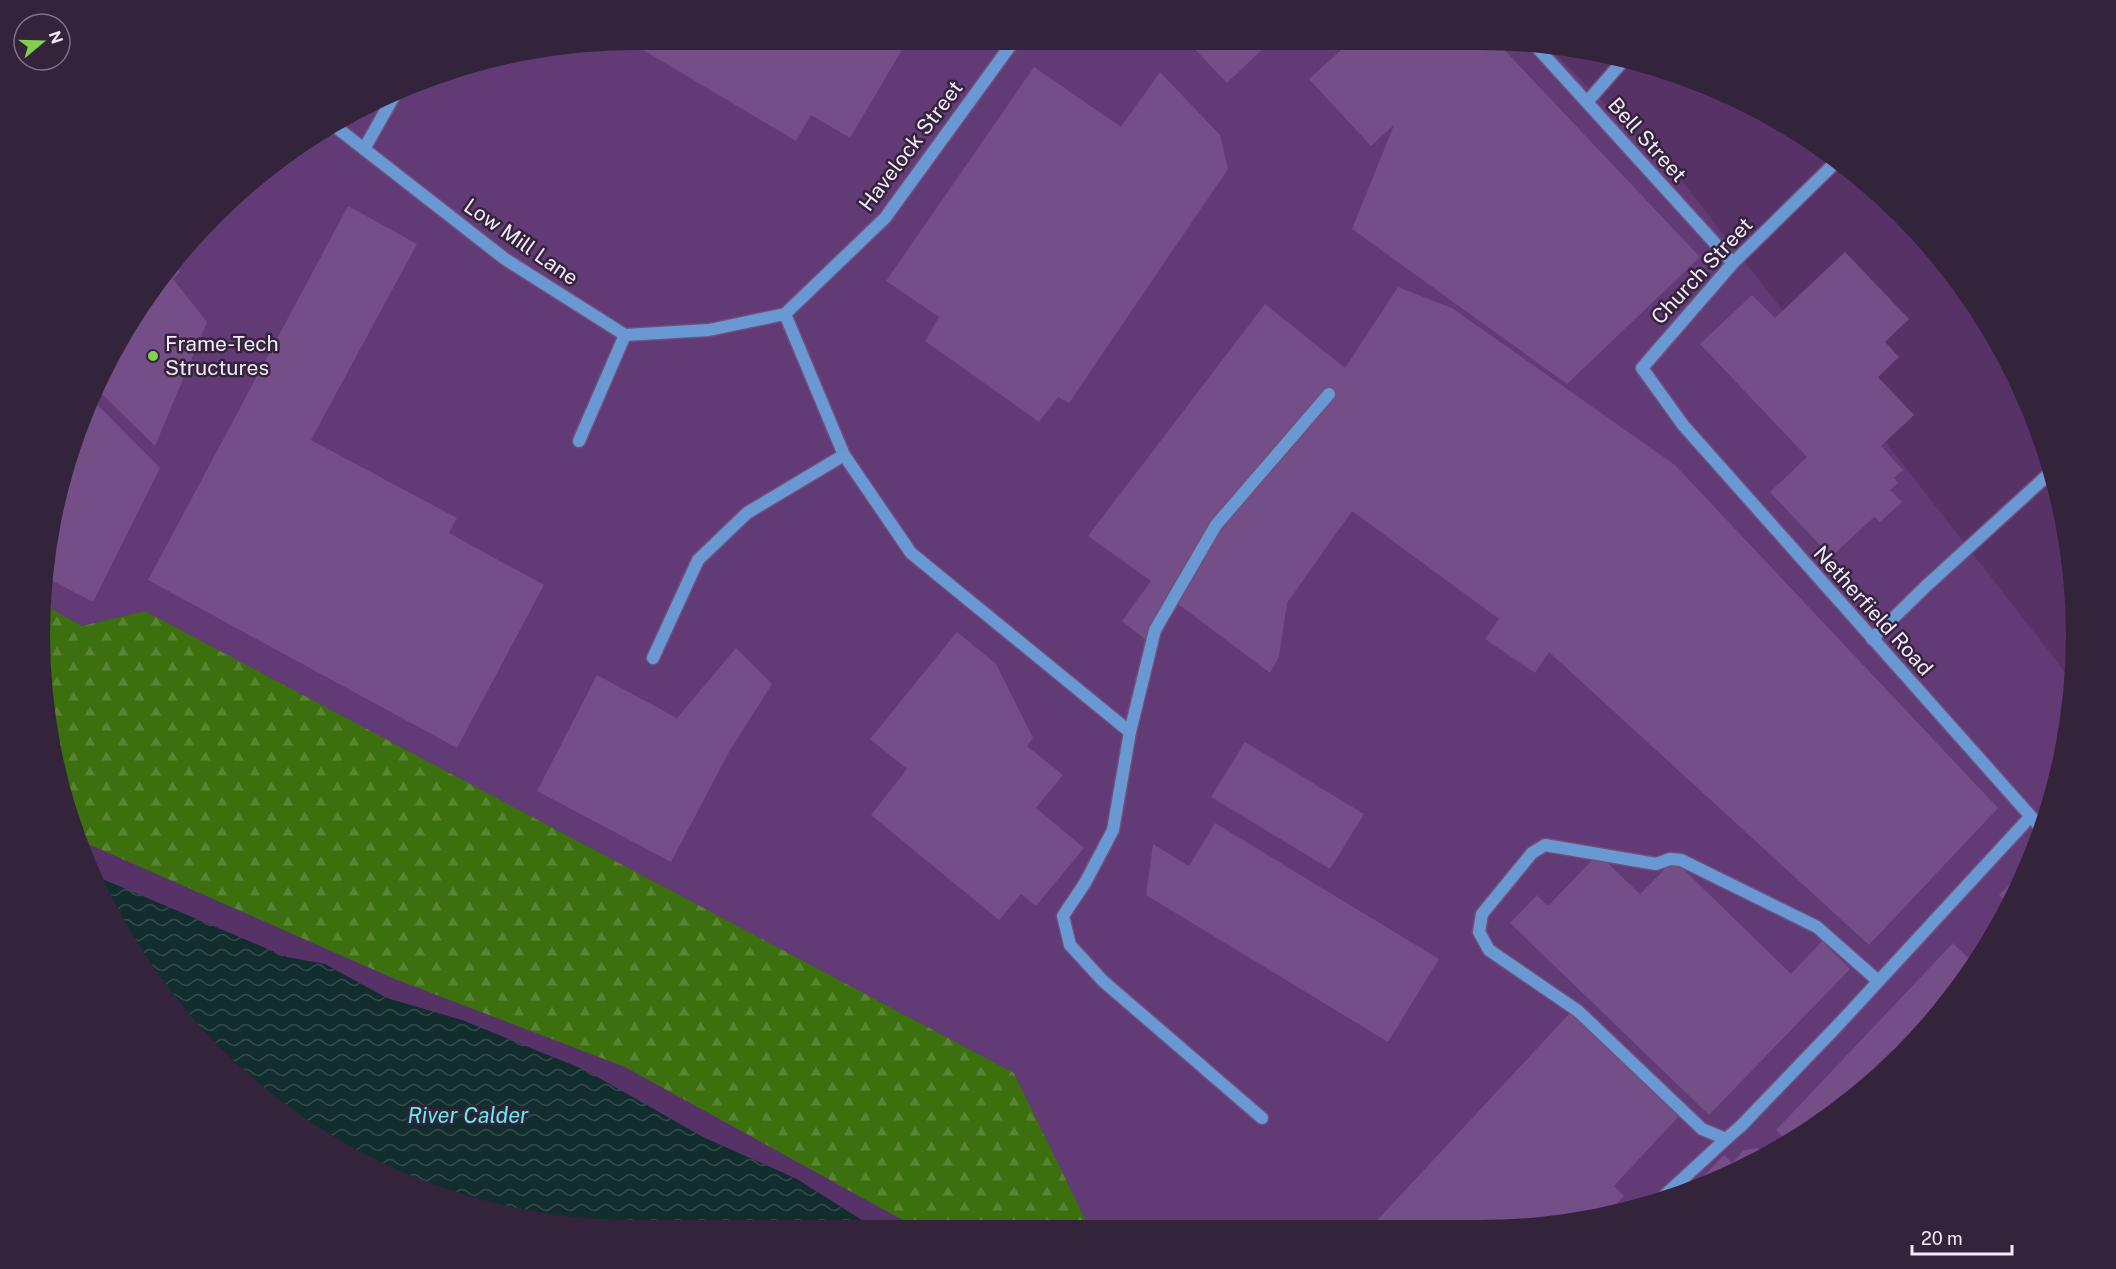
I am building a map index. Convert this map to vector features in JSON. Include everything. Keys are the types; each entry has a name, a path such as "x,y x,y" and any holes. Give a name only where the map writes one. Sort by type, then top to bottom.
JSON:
{"street":[{"name":"Havelock Street","path":"785,314 885,218 1007,50"},
{"name":"Bell Street","path":"1542,53 1733,263"},
{"path":"1587,102 1619,66"},
{"path":"364,149 390,104"},
{"name":"Low Mill Lane","path":"339,130 505,260 626,334"},
{"name":"Church Street","path":"1677,418 1642,368 1733,263 1832,166"},
{"path":"579,441 626,334 709,330 785,314 844,455 911,553 1130,732"},
{"path":"1262,1118 1103,981 1070,945 1063,916 1085,884 1113,830 1130,732 1155,630 1216,525 1329,393"},
{"name":"Netherfield Road","path":"1677,418 2035,822"},
{"path":"653,658 698,560 747,513 844,455"},
{"path":"1872,639 2045,477"},
{"path":"1674,1187 1726,1139 1830,1033 2030,817"},
{"path":"1726,1139 1702,1129 1578,1011 1489,950 1479,932 1482,914 1532,853 1545,845 1656,864 1670,859 1680,860 1817,927 1877,980"}],"shaded area":[{"path":"1482,50 1557,55 1685,185 2065,672 2055,749 2047,786 2035,823 2006,893 1968,960 1946,991 1895,1048 1838,1099 1774,1141 1705,1175 1670,1188 1633,1200 1558,1214 1482,1220 1086,1220 1014,1073 145,611 82,626 51,608 61,520 69,483 94,411 128,342 148,309 170,278 221,221 278,170 342,128 411,94 483,69 520,61 596,51"}],"green space":[{"path":"51,608 82,626 145,611 1014,1073 1086,1220 903,1220 625,1067 395,979 89,844 69,786 61,749 51,673"}],"water":[{"name":"River Calder","path":"104,880 287,957 325,964 387,998 462,1020 585,1070 703,1137 797,1179 862,1220 596,1218 520,1208 483,1200 411,1175 342,1141 309,1121 278,1099 221,1048 170,991 148,960"}],"building":[{"path":"643,50 902,50 850,138 811,115 796,141"},
{"path":"1196,50 1262,50 1227,83"},
{"path":"1341,50 1505,51 1700,257 1567,384 1352,229 1394,125 1371,146 1309,79"},
{"path":"1034,67 1121,127 1160,72 1220,135 1228,169 1069,403 1058,397 1039,422 925,341 939,317 886,281"},
{"path":"348,206 417,244 311,440 457,518 449,533 544,585 457,748 148,580"},
{"path":"1845,252 1909,319 1885,342 1899,357 1878,377 1914,415 1881,446 1903,470 1894,478 1898,483 1890,490 1902,502 1880,522 1874,517 1831,557 1770,492 1807,457 1700,344 1752,295 1775,318"},
{"name":"Frame-Tech Structures","path":"178,269 180,272 173,279 207,322 155,446 102,394 148,309"},
{"path":"1398,287 1452,308 1675,465 1998,808 1869,945 1549,652 1535,673 1485,639 1499,619 1352,511 1287,603 1279,657 1270,673 1178,604 1150,643 1122,621 1151,581 1088,536 1265,304 1345,368"},
{"path":"97,404 160,468 93,602 53,581 69,483"},
{"path":"957,632 996,664 1033,738 1027,746 1063,775 1036,808 1084,848 1036,906 1021,894 999,920 871,815 907,769 870,739"},
{"path":"736,648 772,684 729,752 671,862 537,791 597,675 677,718"},
{"path":"1245,742 1364,814 1330,869 1211,797"},
{"path":"1215,823 1439,959 1388,1042 1146,895 1153,844 1189,866"},
{"path":"1598,854 1640,894 1674,860 1791,974 1822,941 1850,969 1709,1115 1510,923 1537,895 1548,906"},
{"path":"2010,884 2003,899 1999,895"},
{"path":"1953,943 1969,959 1946,991 1921,1020 1867,1074 1807,1121 1782,1136 1776,1130"},
{"path":"1570,1013 1680,1115 1614,1186 1624,1196 1617,1203 1520,1218 1377,1220"},
{"path":"1759,1149 1733,1162 1744,1150"},
{"path":"1724,1155 1732,1163 1704,1175"}],"place":[{"name":"Frame-Tech Structures","path":"153,356"}]}
